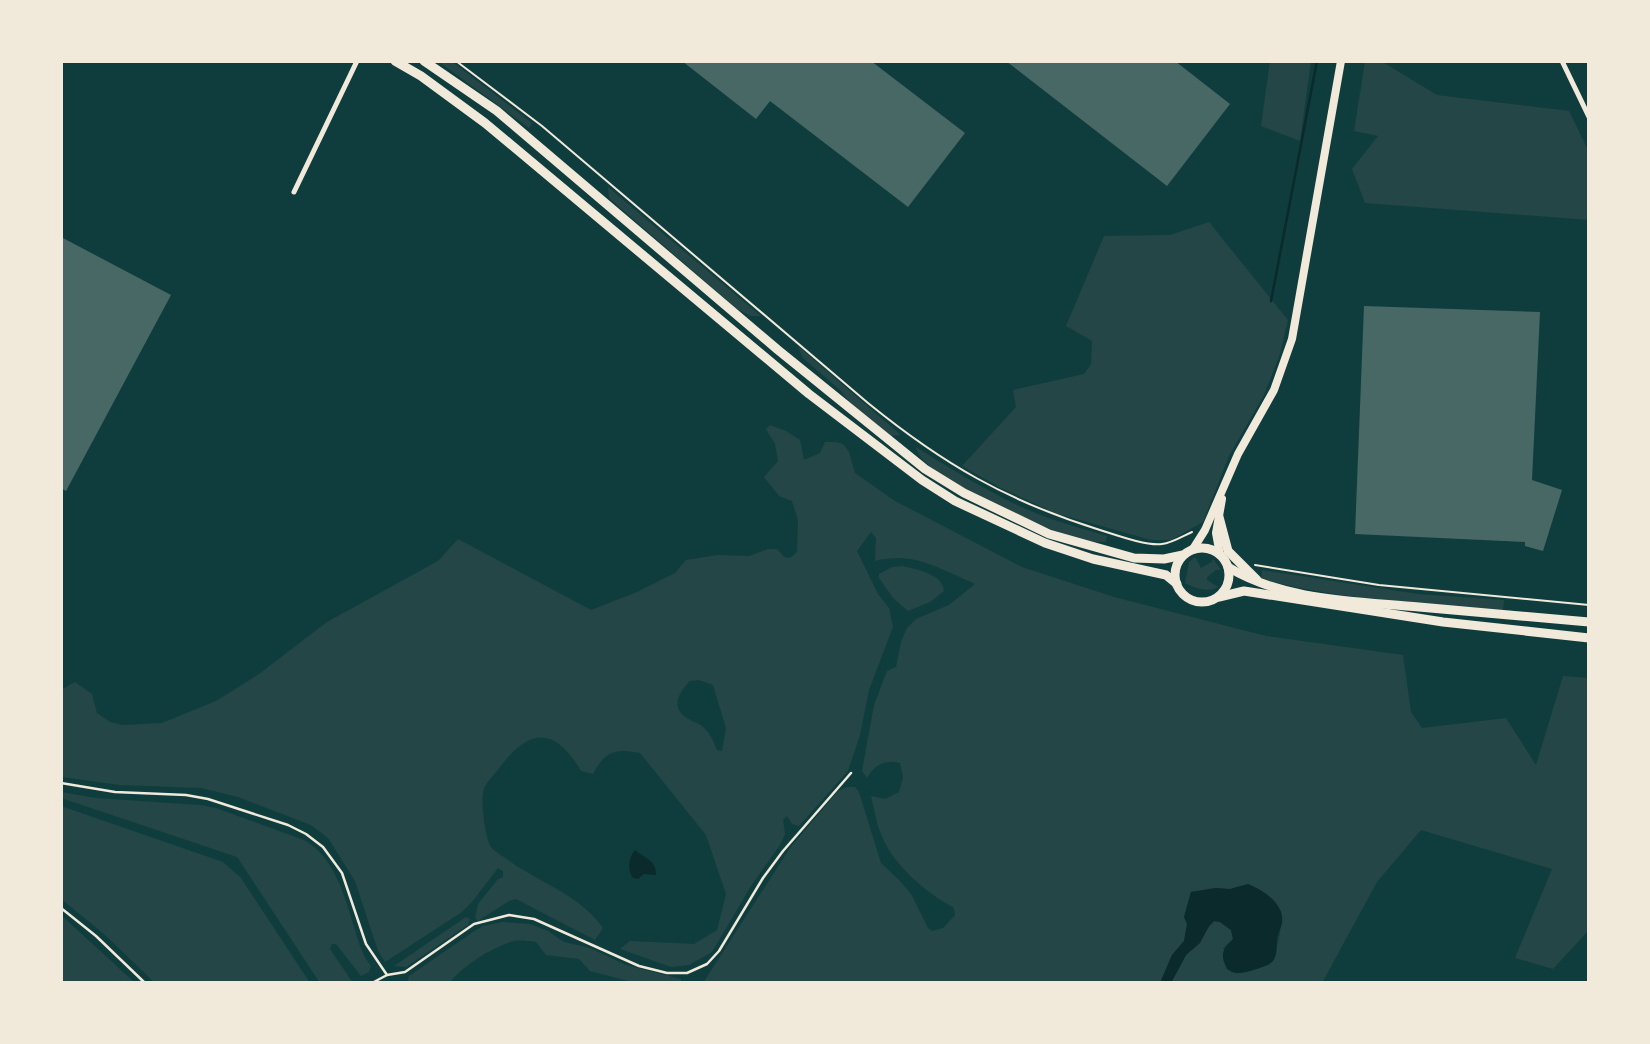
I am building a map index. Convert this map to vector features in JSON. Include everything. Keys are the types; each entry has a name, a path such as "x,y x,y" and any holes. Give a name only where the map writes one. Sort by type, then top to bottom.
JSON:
{"main road":[{"path":"395,61 452,97 485,122 768,360 922,480 955,501 1045,543 1093,559 1166,575 1187,597 1196,601 1244,591 1443,622 1589,638"},
{"path":"424,61 497,111 778,350 925,469 964,493 1049,534 1134,558 1164,559 1183,555 1193,549 1205,548 1220,555"},
{"path":"1193,549 1205,530 1226,479 1273,390 1292,339 1341,61"},
{"path":"1226,479 1216,541 1220,555 1228,567 1260,584 1352,601 1589,622"},
{"path":"1219,517 1228,551 1260,584"},
{"path":"1177,584 1176,570 1183,555"},
{"path":"1219,597 1228,583 1228,567"}],"street":[{"path":"294,192 357,61"},
{"path":"1562,61 1589,117"}],"lane":[{"path":"372,983 387,975 405,972 474,924 509,915 534,919 639,966 667,973 687,973 707,964 719,951 763,878 783,851 852,773"},
{"path":"61,783 115,792 154,792 208,799 288,825 306,834 323,846 338,866 366,944 387,975"},
{"path":"61,908 96,936 145,983"}],"path":[{"path":"456,61 542,126 909,436 976,479 1033,507 1133,539 1161,544 1197,529"},
{"path":"1250,563 1379,585 1589,605"}],"shaded area":[{"path":"438,61 451,61 458,66 532,123 529,128"},
{"path":"1270,61 1311,61 1300,141 1261,126"},
{"path":"1365,61 1381,61 1437,95 1569,111 1589,152 1589,220 1365,203 1352,169 1378,136 1354,131"},
{"path":"608,187 761,316 751,316 737,309 609,198"},
{"path":"1209,222 1288,320 1280,354 1264,395 1229,456 1203,522 1171,540 1151,540 1055,513 962,466 1016,407 1013,390 1084,374 1091,364 1092,341 1066,326 1104,236 1170,235"},
{"path":"798,346 901,435 890,436 850,403 841,391 802,357"},
{"path":"770,425 800,440 804,460 820,453 825,442 843,444 849,452 855,473 895,501 1022,567 1114,597 1266,636 1403,655 1411,712 1422,728 1506,718 1536,765 1563,676 1589,678 1589,930 1553,969 1515,958 1552,869 1421,830 1377,882 1322,983 1171,983 1186,955 1214,921 1231,930 1233,939 1223,948 1238,973 1269,965 1279,940 1280,915 1276,904 1256,890 1238,887 1191,892 1184,917 1188,924 1184,941 1172,955 1160,983 703,983 790,848 838,791 847,787 855,787 859,792 881,863 911,894 928,928 932,931 943,928 955,915 954,908 921,886 902,867 886,845 879,829 871,796 885,799 899,792 903,778 900,763 881,764 867,778 862,771 874,705 887,671 896,667 907,628 916,619 949,605 975,584 938,567 914,560 902,558 875,561 876,538 871,532 857,551 878,594 889,608 893,627 869,690 860,735 848,771 799,826 792,824 787,816 783,820 785,834 780,845 751,886 712,952 689,965 671,967 620,949 630,941 694,944 717,930 726,894 706,835 640,753 612,753 602,760 593,774 581,771 572,757 553,740 543,737 533,739 511,754 484,789 484,818 491,847 583,907 603,928 595,940 516,899 478,921 475,918 478,904 498,879 503,877 503,871 498,868 462,912 385,962 378,951 355,881 328,838 311,825 238,797 201,788 120,785 61,777 61,690 75,682 92,694 97,713 110,722 122,725 162,723 216,701 259,674 327,622 438,561 458,539 591,610 675,573 686,560 718,555 749,556 768,549 777,549 784,557 790,558 797,552 798,520 792,501 779,496 764,477 778,461 775,444 766,429","holes":["699,680 713,685 726,728 722,751 717,750 702,726 682,714 678,705 682,690 690,681"]},
{"path":"916,447 1015,504 1107,536 1106,542 1079,540 987,501 939,473 923,459"},
{"path":"1195,557 1201,568 1213,559 1221,570 1216,570 1207,580 1218,587 1206,590 1185,583 1189,562"},
{"path":"902,566 934,576 944,591 930,602 908,611 893,598 879,578 879,574 892,567"},
{"path":"1262,570 1418,594 1504,600 1503,611 1320,592 1261,579"},
{"path":"61,792 96,798 216,808 304,840 324,857 337,879 361,949 371,966 369,972 361,976 336,944 332,944 330,949 353,983 320,983 237,857 61,798"},
{"path":"61,806 223,862 241,878 310,983 155,983 104,934 61,899"},
{"path":"635,850 652,863 656,875 644,874 638,879 633,878 630,864"},
{"path":"1248,884 1277,904 1282,916 1273,961 1245,972 1236,973 1227,969 1223,953 1233,939 1231,930 1214,921 1200,943 1186,955 1171,983 1160,983 1172,955 1184,941 1187,924 1184,917 1191,892 1230,889"},
{"path":"61,915 135,983 61,983"},
{"path":"466,917 470,919 468,925 406,967 394,966"},
{"path":"502,922 530,924 548,931 564,942 590,948 626,965 681,979 681,983 636,983 590,971 579,959 546,955 536,942 514,941 479,958 449,983 407,983 409,976 473,932 483,926"}],"building":[{"path":"682,61 871,61 965,133 908,207 770,101 756,119"},
{"path":"1006,61 1175,61 1230,104 1167,186"},
{"path":"61,237 171,295 66,491 61,488"},
{"path":"1364,306 1540,312 1532,480 1562,490 1543,551 1525,546 1525,542 1355,534"}],"waterway":[{"path":"1271,301 1317,61"}]}
